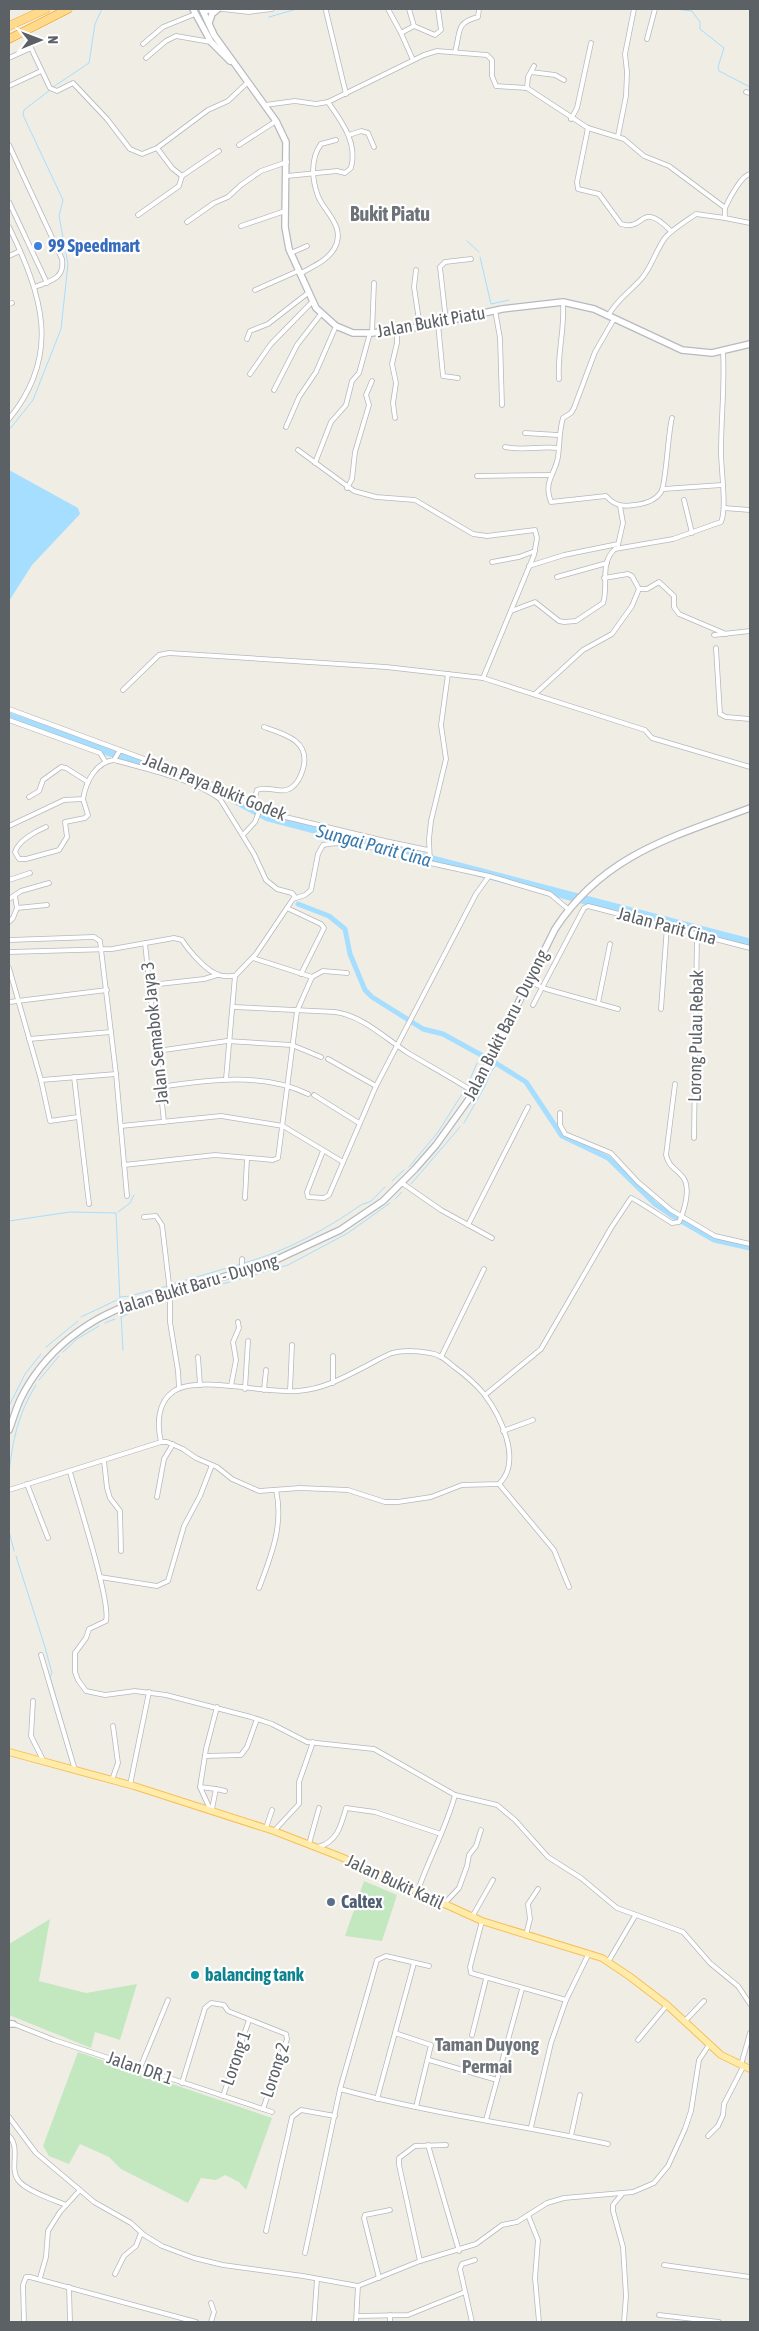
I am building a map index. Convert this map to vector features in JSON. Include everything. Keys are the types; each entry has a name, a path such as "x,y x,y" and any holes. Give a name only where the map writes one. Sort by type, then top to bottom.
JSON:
{"highway":[{"path":"9,26 46,9"},
{"path":"9,39 68,9"}],"main road":[{"path":"209,26 210,17 218,9"},
{"name":"Jalan Bukit Piatu","path":"198,11 276,121 286,142 286,238 312,302 321,314 336,326 353,333 371,333 420,327 495,310 563,302 584,306 682,350 702,353 723,351 750,344"},
{"name":"Jalan Bukit Piatu","path":"198,11 204,32 211,42 234,63"},
{"name":"Jalan Bukit Baru - Duyong","path":"9,1430 20,1398 38,1370 77,1331 115,1309 306,1248 340,1230 383,1201 436,1145 474,1092 555,929 569,907 583,891 607,871 638,852 750,808"},
{"path":"9,1751 20,1756"},
{"path":"9,1758 20,1756"},
{"name":"Jalan Bukit Katil","path":"20,1756 130,1785 211,1809 266,1828 309,1844 482,1922 588,1953 608,1962 667,2005 721,2055 750,2069"}],"street":[{"path":"143,44 163,27 198,11 218,9"},
{"path":"222,9 249,12 272,9"},
{"path":"388,9 413,60"},
{"path":"409,9 414,26 431,34 439,34 441,24 438,9"},
{"path":"455,52 462,23 467,19 478,16 479,9"},
{"path":"618,136 626,96 627,72 625,54 634,9"},
{"path":"648,39 655,10"},
{"path":"326,11 346,94"},
{"path":"401,33 414,26"},
{"path":"146,58 166,41 176,36 211,42"},
{"path":"571,119 578,108 591,43"},
{"path":"9,58 31,48 51,89 59,90 72,83 106,119 130,149 142,154 157,148 208,110 228,101 248,82"},
{"path":"265,105 295,101 316,104 328,102 413,60 437,51 487,55 492,60 492,76 496,86 527,88 571,119 588,128 618,136 630,142 644,156 669,166 724,208"},
{"path":"527,88 530,72 534,66"},
{"path":"9,86 41,71"},
{"path":"530,72 555,75 564,80"},
{"path":"287,176 337,171 345,173 351,168 353,149 349,135 328,102"},
{"path":"240,145 276,121"},
{"path":"588,128 577,182 578,189 599,194 621,224 632,225 645,217 653,216 671,231"},
{"path":"349,135 361,132 368,133 374,147"},
{"path":"255,290 299,273 328,257 336,244 337,236 333,217 318,197 314,174 314,156 321,144 336,140"},
{"path":"9,145 62,259 62,268 59,276 35,287"},
{"path":"157,148 172,168 182,176"},
{"path":"138,215 179,186 182,176 219,152"},
{"path":"187,222 214,203 228,197 241,184 261,171 287,162"},
{"path":"725,218 724,208 736,190 741,178 744,175 750,174"},
{"path":"9,202 47,282"},
{"path":"241,226 285,211"},
{"path":"722,485 663,489 646,504 620,506 606,496 551,502 548,492 550,475 558,458 558,435 563,418 571,413 574,408 595,352 618,300 642,278 664,238 696,214 750,223"},
{"path":"9,227 35,287 42,326 39,358 29,388 9,419"},
{"path":"291,253 307,246"},
{"path":"9,256 20,251"},
{"path":"446,321 440,267 446,262 470,259"},
{"path":"416,270 414,287 420,327"},
{"path":"315,463 331,422 346,405 352,381 359,373 371,333 374,283"},
{"path":"247,339 250,331 268,324 285,308 308,293"},
{"path":"250,374 271,344 312,302"},
{"path":"559,379 558,353 562,349 564,326 563,302"},
{"path":"495,310 500,338 502,405"},
{"path":"274,390 297,345 321,314"},
{"path":"438,323 443,376 458,378"},
{"path":"286,427 300,397 316,372 336,326"},
{"path":"395,418 393,403 396,382 392,364 397,344 397,330"},
{"path":"529,566 564,555 673,539 721,522 724,508 722,485 723,351"},
{"path":"348,488 352,479 355,452 369,405 366,395 372,381"},
{"path":"663,489 672,418"},
{"path":"525,433 558,435"},
{"path":"505,446 518,450 540,447 558,448"},
{"path":"298,450 348,488 361,494 376,497 414,500 466,531 480,536 536,530 535,551 483,678"},
{"path":"476,476 550,475"},
{"path":"684,500 692,533"},
{"path":"511,611 535,602 541,604 559,621 576,621 603,603 607,563 612,552 618,546 622,528 620,506"},
{"path":"724,508 750,510"},
{"path":"492,562 519,557 535,551"},
{"path":"557,577 607,563"},
{"path":"604,578 628,574 632,576 639,589"},
{"path":"639,589 646,589 659,582 674,596 674,607 678,614 726,634"},
{"path":"535,694 583,650 612,634 632,606 639,589"},
{"path":"714,635 750,631"},
{"path":"716,648 720,714 726,717 750,719"},
{"path":"123,690 150,662 159,655 169,653 386,667 483,678 645,730 652,738 750,767"},
{"path":"430,862 431,821 446,759 441,725 448,674"},
{"name":"Jalan Paya Bukit Godek","path":"9,709 204,781 259,809 298,821 429,851"},
{"path":"9,720 100,754 110,760 171,778 212,793 220,799 245,834 266,880 277,888 292,893 295,897"},
{"path":"245,834 257,816 259,809 254,797 257,790 266,788 284,791 291,789 301,776 304,760 302,746 297,741 264,727"},
{"path":"46,827 38,830 17,847 15,852 20,859 59,850 67,837 66,822 84,818 88,815 83,799 94,770 110,760 120,750"},
{"path":"29,797 39,791 43,780 61,767 66,768 88,782"},
{"path":"9,826 64,800 83,799"},
{"path":"226,1079 234,1007 235,976 253,958 295,897 308,893 313,886 318,854 322,845 330,843 372,848 489,876 550,894 569,907"},
{"path":"9,880 30,873"},
{"path":"324,1151 307,1192 308,1197 328,1197 359,1123 406,1026 476,894 489,876"},
{"path":"9,899 21,891 49,884"},
{"path":"9,922 17,908 15,896"},
{"path":"17,908 47,906"},
{"name":"Jalan Parit Cina","path":"541,987 584,908 593,906 750,948"},
{"path":"287,908 321,924 324,928 301,974"},
{"path":"661,1009 667,926"},
{"name":"Lorong Pulau Rebak","path":"694,1138 697,934"},
{"path":"9,940 94,937 99,939 102,950 116,1074 127,1196"},
{"path":"9,952 102,950 167,938 182,940 190,952 217,975"},
{"name":"Jalan Semabok Jaya 3","path":"145,943 164,1122"},
{"path":"598,1003 610,944"},
{"path":"253,958 312,978"},
{"path":"9,968 41,1080 50,1121 78,1117"},
{"path":"124,1165 216,1155 247,1159 273,1160 278,1158 297,1011 312,978 323,971 347,973"},
{"path":"150,985 217,975 235,976"},
{"path":"528,981 541,987 618,1009"},
{"path":"533,1005 541,987"},
{"path":"9,1002 106,990"},
{"path":"234,1007 342,1013 374,1028 474,1092"},
{"path":"29,1039 111,1032"},
{"path":"157,1051 230,1042 292,1045 321,1057"},
{"path":"328,1060 376,1086"},
{"path":"41,1080 116,1074"},
{"path":"74,1077 89,1204"},
{"path":"160,1087 226,1079 288,1085 308,1094"},
{"path":"485,1395 541,1349 611,1228 631,1198 636,1198 645,1207 672,1223 679,1222 686,1201 684,1180 668,1164 666,1155 675,1084"},
{"path":"314,1095 359,1123"},
{"path":"468,1225 528,1107"},
{"path":"560,1113 560,1125 566,1134 611,1152 658,1200 715,1236 750,1244"},
{"path":"121,1126 221,1116 283,1126 342,1162"},
{"path":"245,1198 247,1159"},
{"path":"402,1183 441,1210 492,1238"},
{"path":"144,1217 156,1216 161,1221 170,1292 170,1322 178,1371 178,1388"},
{"path":"242,1259 242,1268"},
{"path":"442,1357 484,1269"},
{"path":"231,1386 236,1360 233,1342 239,1328 238,1322"},
{"path":"245,1389 248,1341"},
{"path":"290,1391 292,1345"},
{"path":"161,1442 158,1424 159,1412 168,1396 178,1388 217,1384 264,1390 290,1391 314,1389 333,1383 392,1353 422,1352 442,1357 472,1381 485,1395 503,1431 508,1447 509,1463 506,1474 499,1484"},
{"path":"333,1356 333,1383"},
{"path":"198,1357 200,1385"},
{"path":"264,1390 266,1370"},
{"path":"503,1431 533,1420"},
{"path":"9,1490 161,1442 173,1444 212,1465 232,1479 259,1491 300,1488 348,1490 385,1502 398,1502 431,1496 462,1485 499,1484"},
{"path":"157,1497 164,1459 173,1444"},
{"path":"104,1461 106,1488 110,1498 120,1511 121,1551"},
{"path":"100,1577 158,1586 168,1581 184,1526 200,1496 212,1465"},
{"path":"70,1472 100,1577 107,1617 104,1624 89,1629 84,1641 78,1647 75,1663 78,1680 91,1694 149,1692 218,1706 272,1724 298,1738 313,1742 374,1749 455,1795 488,1802 504,1809 548,1857 581,1878 617,1908 683,1932 710,1963 738,1986 750,2004"},
{"path":"27,1484 48,1538"},
{"path":"499,1484 554,1550 569,1587"},
{"path":"259,1588 279,1525 279,1504 276,1490"},
{"path":"41,1655 75,1770"},
{"path":"130,1785 149,1692"},
{"path":"33,1701 31,1736 45,1762"},
{"path":"211,1809 200,1787 205,1756 218,1706"},
{"path":"205,1756 241,1755 247,1747 257,1719"},
{"path":"112,1726 118,1763 112,1780"},
{"path":"274,1831 299,1804 299,1782 313,1742"},
{"path":"200,1787 225,1791"},
{"path":"211,1809 216,1789"},
{"path":"417,1893 455,1795"},
{"path":"309,1844 319,1808"},
{"path":"318,1848 328,1844 335,1837 346,1808 375,1812 441,1834"},
{"path":"266,1828 272,1810"},
{"path":"443,1905 459,1888 469,1854 476,1846 481,1830"},
{"path":"472,1917 493,1880"},
{"path":"526,1936 530,1919 528,1904 538,1888"},
{"path":"608,1962 635,1916"},
{"path":"482,1922 470,1970 472,1974 566,2000"},
{"path":"531,2127 543,2070 566,2000 588,1953"},
{"path":"305,2253 340,2089 377,1960 386,1956 429,1966"},
{"path":"377,2099 414,1962"},
{"path":"472,2035 486,1979"},
{"path":"486,2120 522,1989"},
{"path":"140,2068 168,2000"},
{"path":"684,2022 704,2001"},
{"path":"182,2082 205,2008 211,2003 220,2004 228,2011 249,2020"},
{"path":"638,2040 667,2005"},
{"name":"Lorong 2","path":"249,2020 285,2032 287,2039 263,2109"},
{"name":"Lorong 1","path":"223,2096 249,2020"},
{"name":"Jalan DR 1","path":"10,2023 54,2040 272,2112"},
{"path":"395,2033 430,2043 429,2060 416,2107"},
{"path":"708,2136 718,2126 723,2115 724,2104 742,2066 750,2033"},
{"path":"9,2117 36,2153 94,2202 131,2223 141,2233 162,2246 194,2258 358,2286 420,2261 459,2251 476,2244 502,2224 513,2224 547,2203 646,2188 654,2183 668,2166 685,2129 691,2111 699,2060 708,2045"},
{"path":"429,2060 497,2080"},
{"path":"340,2089 377,2099 531,2127 608,2144"},
{"path":"571,2136 580,2095"},
{"path":"266,2231 292,2117 301,2110 335,2116"},
{"path":"9,2136 14,2145 17,2180 26,2187 66,2205"},
{"path":"428,2145 459,2251"},
{"path":"420,2261 399,2166 399,2158 414,2146 446,2145"},
{"path":"40,2278 46,2257 48,2231 52,2222 80,2190"},
{"path":"624,2192 613,2205 623,2247 626,2296 624,2322"},
{"path":"379,2278 364,2218 365,2215 390,2210"},
{"path":"528,2216 538,2240 536,2278 539,2322"},
{"path":"115,2274 124,2256 136,2246 141,2233"},
{"path":"472,2322 460,2266 475,2260"},
{"path":"664,2265 750,2277"},
{"path":"24,2322 24,2281 30,2276 196,2322"},
{"path":"314,2322 317,2280"},
{"path":"356,2322 358,2286"},
{"path":"69,2287 70,2322"},
{"path":"357,2316 408,2315 465,2292"},
{"path":"211,2303 214,2312 211,2322"},
{"path":"390,2315 390,2322"},
{"path":"660,2315 719,2322"}],"green space":[{"path":"364,1881 397,1895 382,1941 345,1936"},
{"path":"50,1919 39,1981 86,1993 137,1984 120,2040 95,2032 91,2048 9,2015 9,1944"},
{"path":"78,2052 272,2118 246,2190 239,2182 225,2175 216,2180 201,2178 188,2203 121,2169 109,2157 80,2144 69,2164 49,2156 43,2146"}],"water":[{"path":"9,470 78,508 80,514 32,565 9,601"}],"waterway":[{"path":"53,87 89,63 95,24 102,9"},
{"path":"269,17 297,9"},
{"path":"674,9 692,11 700,22 700,29 724,48 718,67 719,71 750,87"},
{"path":"9,430 33,400 61,329 68,264 59,216 63,200 23,115 24,110 50,90"},
{"path":"467,241 479,252"},
{"path":"480,257 491,304 509,300"},
{"name":"Sungai Parit Cina","path":"9,717 214,788 268,817 750,943"},
{"path":"298,904 329,916 345,929 350,954 365,990 372,997 423,1029 443,1034 483,1056"},
{"path":"494,1062 526,1082 562,1136 608,1158 655,1204 714,1240 750,1248"},
{"path":"468,1084 477,1063"},
{"path":"464,1123 497,1064"},
{"path":"409,1167 438,1132 464,1091"},
{"path":"411,1184 460,1127"},
{"path":"392,1181 404,1170"},
{"path":"244,1263 290,1246 334,1223 361,1205 371,1201 385,1187"},
{"path":"395,1199 402,1192"},
{"path":"118,1212 130,1203 134,1195"},
{"path":"174,1298 288,1265 348,1233 390,1203"},
{"path":"9,1221 70,1212 116,1213 120,1301"},
{"path":"172,1284 241,1264"},
{"path":"120,1297 167,1286"},
{"path":"81,1317 119,1299"},
{"path":"121,1317 168,1300"},
{"path":"121,1313 123,1350"},
{"path":"105,1323 115,1319"},
{"path":"46,1347 78,1321"},
{"path":"63,1352 77,1339 99,1326"},
{"path":"9,1406 25,1374 41,1354"},
{"path":"39,1380 59,1356"},
{"path":"9,1474 17,1427 36,1385"},
{"path":"9,1531 14,1551"},
{"path":"16,1556 45,1647 52,1673 50,1677 72,1753"}],"place":[{"name":"99 Speedmart","path":"38,246"},
{"name":"Caltex","path":"331,1902"},
{"name":"balancing tank","path":"195,1975"}],"district":[{"name":"Bukit Piatu","path":"390,214"},
{"name":"Taman Duyong Permai","path":"487,2055"}]}
